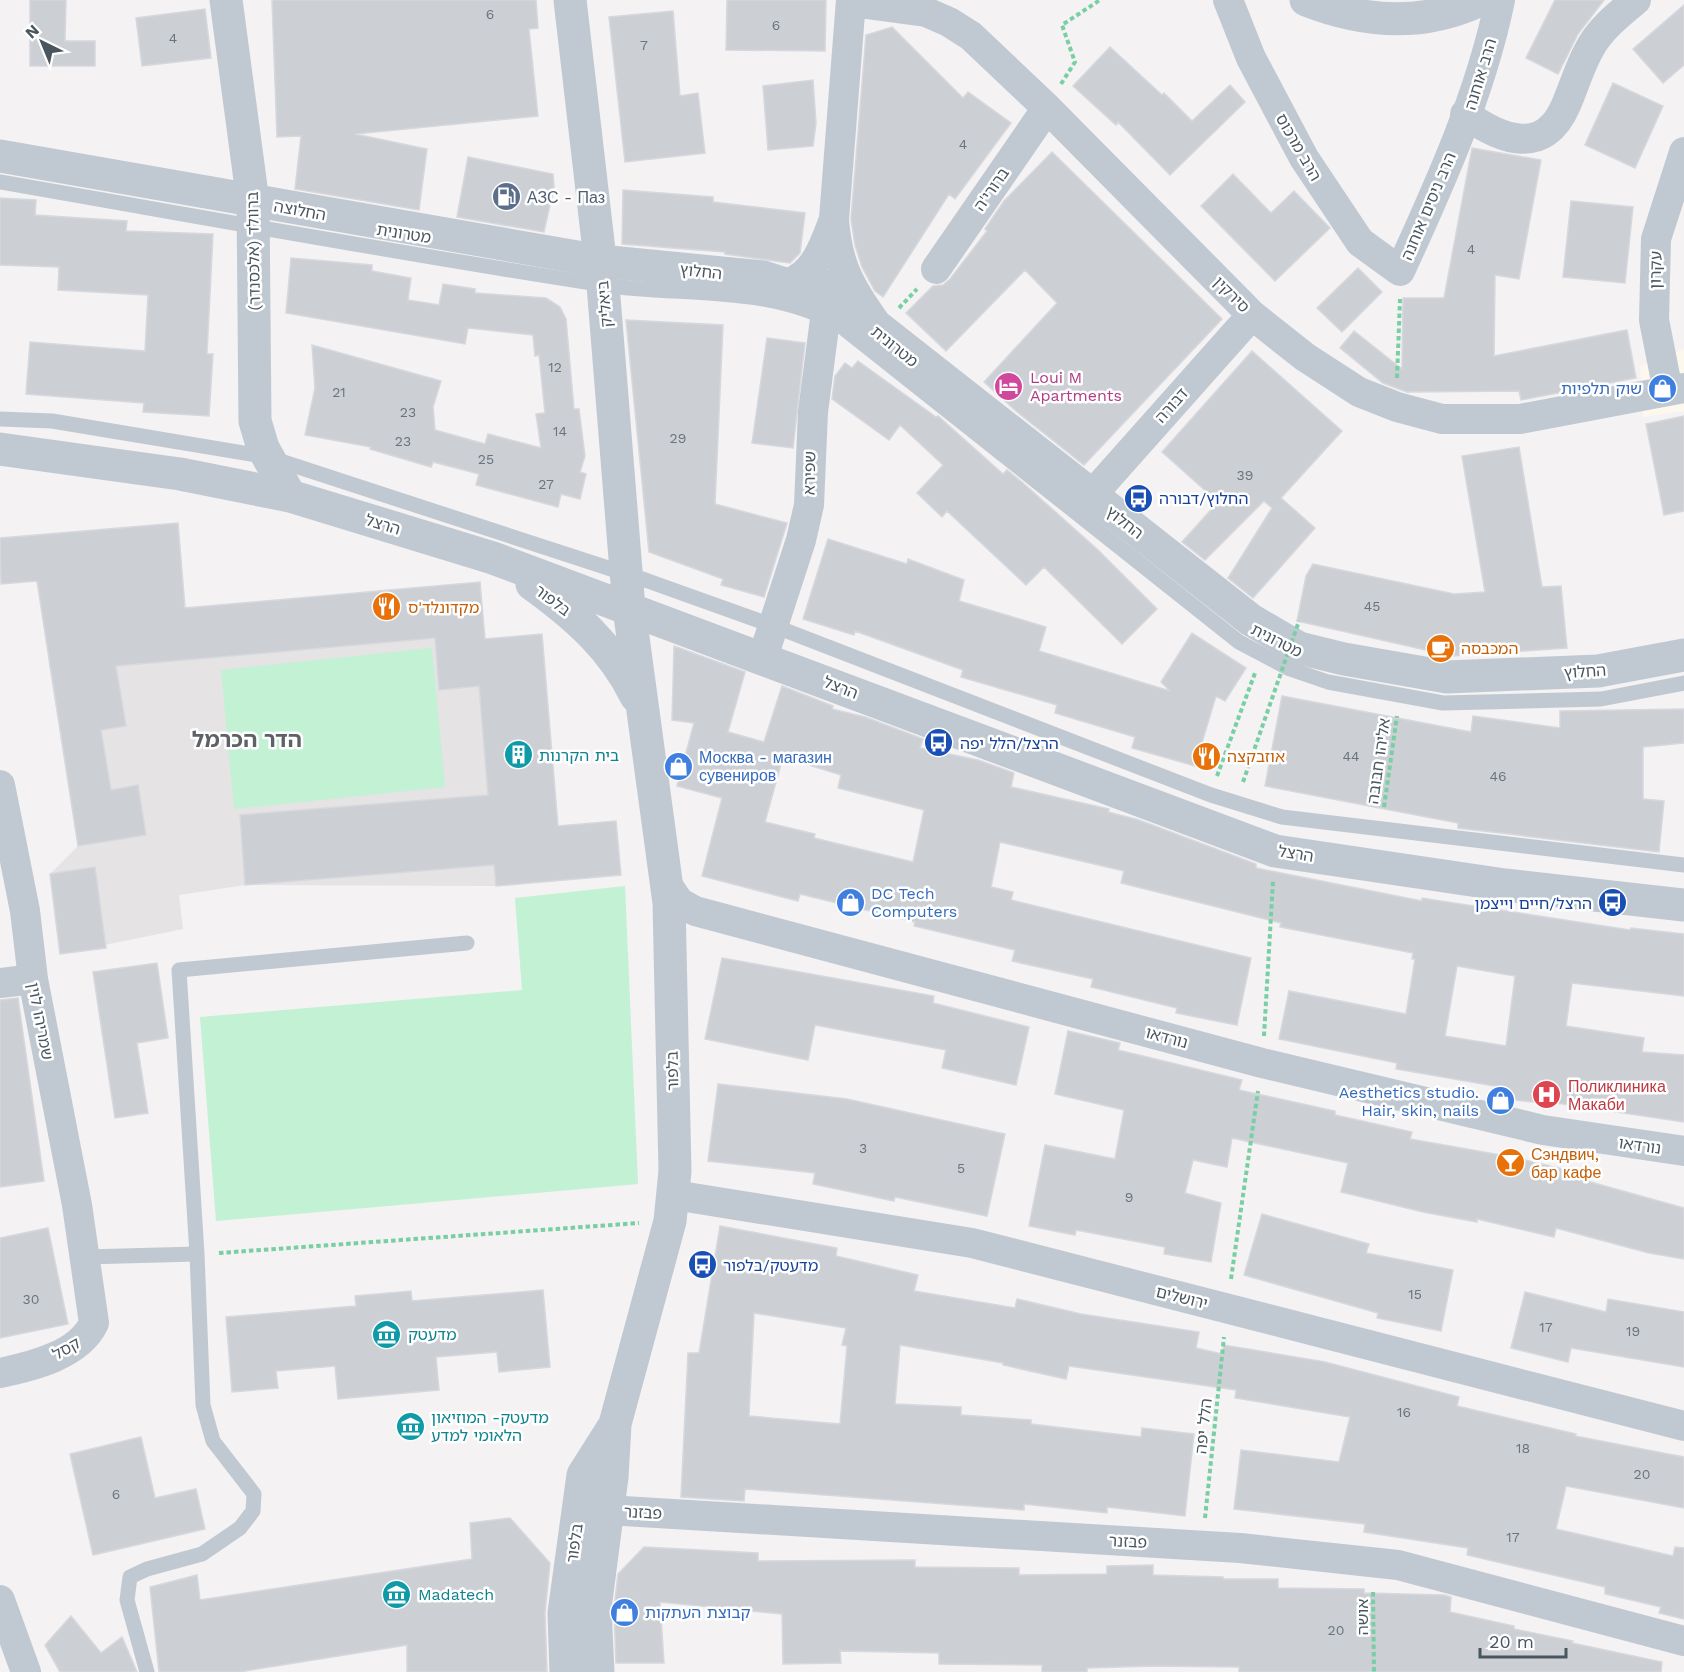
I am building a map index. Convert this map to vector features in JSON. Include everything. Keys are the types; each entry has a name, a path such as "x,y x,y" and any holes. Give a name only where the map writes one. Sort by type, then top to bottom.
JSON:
{"street":[{"name":"ברוולד (אלכסנדר)","path":"226,0 254,214 255,421 268,457 290,496"},
{"name":"ביאליק","path":"570,0 602,273 629,608"},
{"name":"הרב מרכוס","path":"1228,0 1251,58 1304,158 1360,242 1400,271"},
{"path":"1306,0 1339,13 1397,20 1421,19 1458,10 1480,0"},
{"name":"הרב אוחנה","path":"1500,0 1494,29 1465,114 1491,131 1508,138 1527,140 1542,136 1556,122 1566,107 1590,48 1614,18 1636,0"},
{"name":"סירקין","path":"851,1 926,12 949,22 971,36 1047,108 1252,315 1305,357 1359,392 1397,407 1442,419 1520,419 1676,389"},
{"path":"851,1 834,219 838,252 844,273 879,328"},
{"name":"ברורי'ה","path":"936,269 1047,108"},
{"name":"הרב ניסים אוחנה","path":"1400,271 1465,114"},
{"name":"עקרון","path":"1676,389 1654,320 1656,239 1684,152"},
{"name":"החלוצה","path":"0,156 254,214 602,273"},
{"path":"788,283 802,277 813,265 834,219"},
{"name":"החלוץ","path":"602,273 763,277 788,283 826,299 844,303 1251,620 1299,648 1344,659 1447,676 1598,671 1684,655"},
{"name":"שפירא","path":"763,657 808,505 813,412 826,299"},
{"name":"דבורה","path":"1090,496 1252,315"},
{"name":"הרצל","path":"0,449 180,474 290,496 493,558 763,657 1200,825 1275,851 1505,885 1684,905"},
{"name":"בלפור","path":"493,558 560,604 593,634 621,671 644,712"},
{"name":"בלפור","path":"598,1672 595,1608 615,1424 672,1208 670,917 629,608"},
{"name":"שמריהו לוין","path":"0,785 25,911 33,979 85,1257"},
{"name":"נורדאו","path":"666,883 679,902 695,911 1251,1060 1543,1130 1684,1151"},
{"path":"0,983 33,979"},
{"name":"ירושלים","path":"672,1208 972,1243 1684,1426"},
{"name":"קסל","path":"0,1372 45,1360 88,1335 94,1323 85,1257"},
{"name":"בלפור","path":"566,1672 564,1613 583,1475 615,1424"},
{"name":"פבזנר","path":"583,1475 593,1501 607,1510 1202,1546 1398,1565 1684,1641"},
{"path":"0,1600 13,1644 26,1672"}],"lane":[{"path":"0,182 254,214"},
{"name":"מטרונית","path":"602,273 760,299 826,299 842,327 1239,642 1261,655 1328,682 1443,703 1601,699 1684,683"},
{"path":"0,419 52,421 268,457 627,574 774,626 1211,795 1282,817 1684,865"},
{"path":"232,451 247,439 255,421"},
{"path":"147,1672 127,1600 130,1577 147,1569 202,1554 240,1528 253,1510 254,1494 213,1441 203,1405 197,1254 179,970 467,943"},
{"path":"85,1257 197,1254"}],"path":[{"path":"1047,108 1075,62 1062,25 1100,0"},
{"path":"879,328 936,269"},
{"name":"הרב ניסים אוחנה","path":"1397,407 1400,271"},
{"path":"1241,787 1299,621"},
{"path":"1225,781 1217,778 1261,655"},
{"name":"אליהו חבובה","path":"1380,830 1400,695"},
{"path":"197,1254 672,1208"},
{"name":"הלל יפה","path":"1202,1546 1227,1309"},
{"name":"אושה","path":"1373,1562 1374,1672"}],"shaded area":[{"name":"שוק תלפיות","path":"1684,349 1684,411 1643,417 1640,366"},
{"path":"435,638 439,690 479,686 496,886 245,885 179,895 183,929 60,954 50,874 78,846 48,658 113,647"}],"green space":[{"path":"432,648 445,787 234,809 221,670"},
{"path":"625,886 638,1184 216,1221 200,1017 522,990 515,898"}],"building":[{"path":"30,0 66,0 65,41 95,41 95,66 30,66"},
{"path":"272,0 536,0 538,28 529,29 538,116 355,134 427,149 419,210 295,189 301,136 277,137"},
{"path":"727,0 826,0 825,51 726,50"},
{"path":"1555,0 1604,0 1578,34 1558,74 1526,58"},
{"path":"1684,5 1684,65 1663,83 1633,49"},
{"path":"205,9 211,58 142,66 136,18"},
{"path":"673,11 680,96 698,93 705,153 625,162 609,17"},
{"path":"892,27 963,98 968,92 1011,123 955,199 949,194 883,297 875,291 862,267 855,245 851,219 866,35"},
{"path":"1110,47 1162,95 1164,93 1192,121 1230,85 1245,102 1170,175 1118,122 1116,125 1073,86"},
{"path":"813,80 816,123 813,146 768,150 763,86"},
{"path":"1613,83 1663,106 1635,168 1585,145"},
{"path":"1472,148 1541,160 1519,279 1495,275 1494,356 1627,330 1636,378 1521,400 1519,391 1407,392 1383,383 1340,348 1354,331 1402,369 1403,298 1444,298"},
{"path":"1052,152 1222,319 1084,465 1016,411 984,382 1057,303 1025,270 946,351 906,313 933,286 943,285 950,279 987,231 985,229 1004,201"},
{"name":"АЗС - Паз","path":"468,157 553,174 554,187 544,232 457,217"},
{"path":"1233,174 1271,213 1294,191 1330,228 1275,281 1201,206"},
{"path":"623,190 713,197 713,202 805,213 800,253 790,263 725,254 725,252 622,244"},
{"path":"0,198 36,200 35,215 127,221 126,231 213,234 207,354 213,354 209,416 143,412 144,403 26,394 30,342 145,351 148,295 58,290 59,267 0,265"},
{"path":"1571,201 1633,207 1625,283 1563,277"},
{"path":"291,258 372,265 372,271 411,278 408,300 439,305 443,284 475,289 475,293 546,298 560,307 566,319 574,409 579,409 585,456 580,472 586,474 580,499 561,494 558,507 476,485 479,474 433,462 431,467 370,449 371,447 305,435 315,388 312,345 441,381 433,407 435,430 485,444 488,434 541,448 536,414 545,413 539,355 535,356 533,335 468,328 465,344 286,313"},
{"path":"1358,268 1382,292 1342,332 1317,308"},
{"path":"626,320 723,325 715,504 787,523 764,597 721,585 723,579 649,552"},
{"path":"767,338 805,343 793,448 752,443"},
{"path":"1252,351 1342,431 1281,498 1315,528 1253,598 1228,578 1272,508 1264,501 1205,560 1182,542 1218,502 1162,452"},
{"path":"858,361 936,417 938,416 1003,474 1007,470 1023,483 1097,549 1157,609 1122,644 1044,567 1026,585 947,511 942,517 917,493 943,465 900,425 889,440 832,399 835,376 845,363 852,368"},
{"path":"1684,416 1684,511 1664,515 1646,424"},
{"path":"1519,447 1542,587 1561,586 1567,648 1452,656 1297,621 1306,576 1313,564 1454,594 1485,592 1462,456"},
{"path":"178,523 185,608 480,582 485,639 542,634 558,826 616,821 621,875 496,886 494,865 245,885 240,815 488,795 479,686 439,690 435,638 116,666 126,726 101,730 111,790 138,785 146,835 78,846 37,581 1,584 0,538"},
{"path":"828,539 907,564 908,559 964,580 959,601 1046,627 1039,651 1170,691 1161,682 1192,633 1246,668 1225,701 1216,696 1195,766 1132,748 1135,737 1055,713 1057,705 961,677 963,670 855,631 854,635 803,619"},
{"path":"674,646 745,672 728,732 764,742 782,686 833,706 832,709 865,717 923,739 920,748 978,760 1014,773 1011,787 1109,809 1108,812 1139,820 1256,864 1256,868 1422,901 1422,898 1630,930 1631,928 1684,934 1684,996 1572,983 1566,1026 1644,1038 1642,1052 1684,1055 1684,1122 1556,1103 1556,1105 1499,1098 1500,1087 1396,1069 1397,1063 1279,1039 1289,991 1406,1014 1415,959 1412,959 1413,953 1280,927 1281,923 1121,883 1124,871 1000,842 991,887 1013,892 1011,900 1251,958 1237,1025 1176,1013 1177,1008 1091,987 1093,979 1012,961 1015,950 914,926 915,922 800,894 798,901 702,876 722,798 677,786 694,723 672,720","holes":["783,757 841,775 838,788 924,810 913,862 814,838 815,834 765,822","1457,966 1515,976 1506,1046 1445,1036"]},
{"path":"1282,696 1471,732 1473,716 1560,728 1560,711 1684,709 1684,743 1643,747 1643,799 1664,801 1659,852 1458,828 1458,823 1265,786"},
{"path":"95,867 106,948 60,954 50,874"},
{"path":"722,958 934,996 933,1003 1029,1027 1016,1085 942,1068 946,1050 815,1025 808,1060 705,1039"},
{"path":"157,963 168,1038 137,1043 148,1113 115,1118 93,972"},
{"path":"18,998 44,1181 0,1187 0,1000"},
{"path":"1068,1031 1120,1043 1118,1050 1242,1080 1239,1090 1335,1111 1335,1115 1412,1132 1410,1139 1512,1157 1571,1171 1569,1176 1684,1208 1684,1259 1649,1253 1556,1228 1554,1237 1477,1219 1477,1222 1423,1212 1341,1192 1348,1163 1232,1138 1227,1167 1193,1160 1185,1193 1221,1203 1211,1262 1164,1254 1165,1247 1076,1230 1075,1235 1029,1226 1045,1145 1115,1159 1124,1110 1055,1094"},
{"path":"718,1084 847,1099 1005,1134 987,1216 895,1197 894,1201 813,1184 815,1173 708,1161"},
{"path":"1262,1214 1369,1244 1366,1253 1453,1270 1441,1331 1377,1318 1378,1313 1244,1275"},
{"path":"720,1226 837,1248 836,1256 918,1275 914,1291 1015,1308 1017,1299 1081,1314 1199,1332 1196,1348 1222,1354 1224,1345 1325,1362 1459,1397 1457,1406 1576,1434 1575,1436 1684,1457 1684,1508 1566,1486 1556,1529 1673,1556 1675,1547 1684,1548 1684,1619 1659,1613 1661,1607 1605,1594 1605,1587 1467,1555 1468,1548 1364,1532 1365,1524 1234,1509 1241,1450 1339,1462 1350,1417 1235,1398 1236,1390 1069,1366 1066,1379 1003,1365 1003,1363 900,1345 895,1404 961,1407 961,1415 1031,1420 1031,1424 1141,1437 1142,1428 1194,1434 1185,1516 1107,1507 1107,1513 1024,1504 1024,1510 745,1489 744,1501 681,1497 688,1353 699,1353","holes":["754,1313 846,1328 842,1345 847,1346 840,1424 749,1416"]},
{"path":"48,1228 68,1324 0,1338 0,1238"},
{"name":"מדעטק","path":"543,1290 550,1367 499,1372 497,1352 436,1357 439,1390 338,1399 335,1366 276,1371 278,1388 232,1392 226,1317 356,1306 355,1296 411,1291 412,1301"},
{"path":"1525,1292 1606,1312 1608,1299 1684,1312 1684,1367 1571,1348 1568,1362 1511,1348"},
{"path":"141,1437 155,1498 196,1489 205,1529 93,1555 70,1454"},
{"name":"Madatech","path":"510,1518 550,1563 545,1613 547,1672 407,1672 407,1645 239,1672 159,1672 150,1587 197,1575 200,1600 472,1559 470,1523"},
{"path":"644,1547 758,1553 758,1561 915,1560 915,1567 1019,1568 1019,1575 1107,1574 1107,1566 1153,1565 1153,1575 1278,1579 1278,1588 1364,1589 1364,1593 1444,1595 1451,1597 1450,1612 1514,1626 1514,1629 1573,1641 1572,1643 1662,1662 1661,1672 1239,1672 1239,1667 1154,1666 1087,1668 1087,1672 1042,1672 1042,1665 939,1664 939,1653 840,1651 841,1663 783,1664 782,1614 660,1602 664,1663 616,1663 614,1609 618,1574"},
{"path":"71,1616 101,1653 122,1637 137,1672 60,1672 45,1645"}],"place":[{"name":"АЗС - Паз","path":"506,197"},
{"name":"Loui M Apartments","path":"1009,386"},
{"name":"שוק תלפיות","path":"1663,388"},
{"name":"החלוץ/דבורה","path":"1138,498"},
{"name":"מקדונלד'ס","path":"387,607"},
{"name":"המכבסה","path":"1440,648"},
{"name":"הרצל/הלל יפה","path":"939,743"},
{"name":"בית הקרנות","path":"518,755"},
{"name":"אוזבקצה","path":"1206,756"},
{"name":"Москва - магазин сувениров","path":"678,766"},
{"name":"DC Tech Computers","path":"850,902"},
{"name":"הרצל/חיים וייצמן","path":"1613,903"},
{"name":"Поликлиника Макаби","path":"1547,1095"},
{"name":"Aesthetics studio. Hair, skin, nails","path":"1500,1101"},
{"name":"Сэндвич, бар кафе","path":"1510,1163"},
{"name":"מדעטק/בלפור","path":"702,1265"},
{"name":"מדעטק","path":"387,1334"},
{"name":"מדעטק- המוזיאון הלאומי למדע","path":"410,1426"},
{"name":"Madatech","path":"397,1594"},
{"name":"קבוצת העתקות","path":"624,1612"}],"district":[{"name":"הדר הכרמל","path":"247,739"}]}
